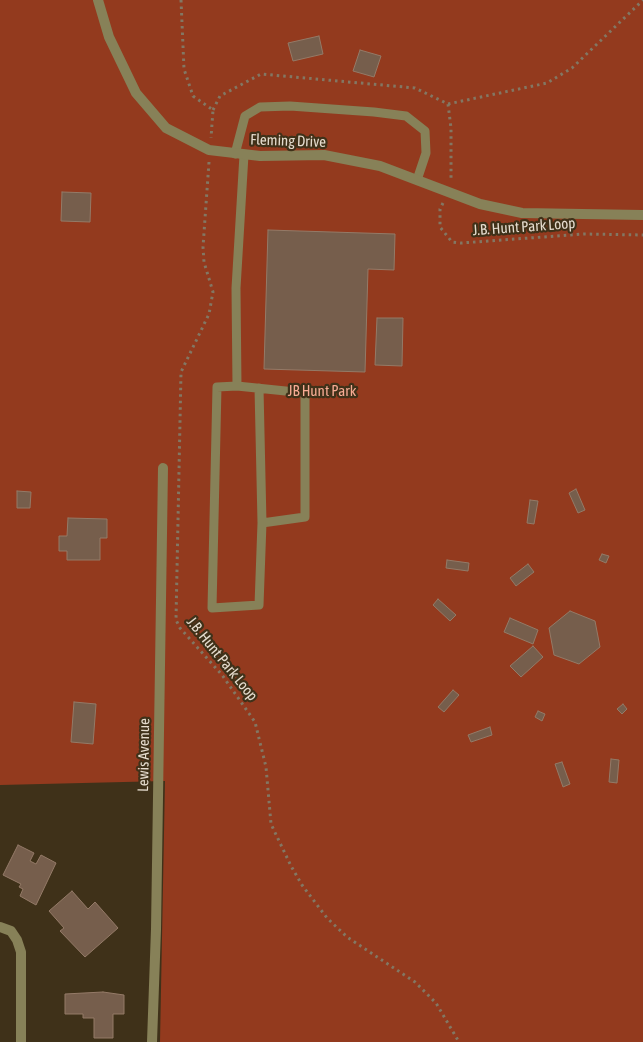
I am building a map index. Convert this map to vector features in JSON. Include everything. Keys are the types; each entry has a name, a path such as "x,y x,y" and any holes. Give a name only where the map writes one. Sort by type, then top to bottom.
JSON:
{"street":[{"name":"Fleming Drive","path":"98,0 109,37 136,93 166,128 210,150 239,154 324,155 380,166 480,204 522,213 643,215"},
{"name":"Lewis Avenue","path":"152,1042 156,928 163,468"},
{"path":"0,926 11,931 17,940 20,952 21,1042"}],"lane":[{"path":"237,386 236,288 239,154 245,116 260,107 298,107 406,116 425,131 426,153 417,180"},
{"path":"259,388 262,523 259,606 212,608 218,387 237,386 259,388 304,393 305,517 262,523"}],"path":[{"path":"181,0 184,69 193,96 213,110"},
{"path":"210,140 213,110 220,96 262,74 415,88 448,104 547,83 572,68 643,0"},
{"path":"448,104 451,137 451,183"},
{"name":"J.B. Hunt Park Loop","path":"209,160 203,247 204,262 213,292 209,314 181,372 176,620 180,628 222,675 255,722 266,767 271,824 290,866 308,893 327,918 346,937 415,982 436,1003 458,1042"},
{"name":"J.B. Hunt Park Loop","path":"444,202 440,209 440,227 445,237 452,242 461,243 605,233 643,235"}],"green space":[{"name":"JB Hunt Park","path":"0,0 643,0 643,1042 160,1042 165,781 0,785"}],"building":[{"path":"319,36 323,54 293,61 288,43"},
{"path":"360,50 381,56 374,77 353,71"},
{"path":"62,192 91,193 90,222 61,221"},
{"path":"268,230 395,234 394,270 368,269 365,372 264,369"},
{"path":"377,318 403,318 402,366 375,365"},
{"path":"576,489 585,510 578,513 569,493"},
{"path":"17,491 31,492 30,508 17,508"},
{"path":"530,500 538,501 534,524 527,523"},
{"path":"68,518 107,519 107,538 100,538 100,560 67,560 67,551 59,551 59,536 67,536"},
{"path":"602,554 609,556 606,563 599,560"},
{"path":"447,560 469,563 468,571 446,568"},
{"path":"528,564 534,572 516,586 510,578"},
{"path":"438,599 456,615 450,621 433,605"},
{"path":"570,611 595,621 600,647 579,664 554,655 549,628"},
{"path":"510,618 538,630 533,644 504,632"},
{"path":"533,646 543,657 521,677 510,666"},
{"path":"453,690 459,695 444,712 438,707"},
{"path":"74,702 96,704 93,744 71,742"},
{"path":"623,704 627,709 622,714 617,709"},
{"path":"538,711 545,714 542,721 535,717"},
{"path":"490,727 492,735 471,742 468,735"},
{"path":"611,759 619,760 617,783 609,782"},
{"path":"562,762 570,784 563,787 555,764"},
{"path":"18,845 34,853 30,861 36,864 41,855 56,863 36,905 20,896 23,889 19,887 21,884 3,875"},
{"path":"72,891 88,909 95,902 118,928 85,957 60,931 64,928 49,911"},
{"path":"103,992 124,995 124,1014 113,1014 113,1038 94,1038 94,1018 83,1018 83,1014 65,1014 65,994"}]}
